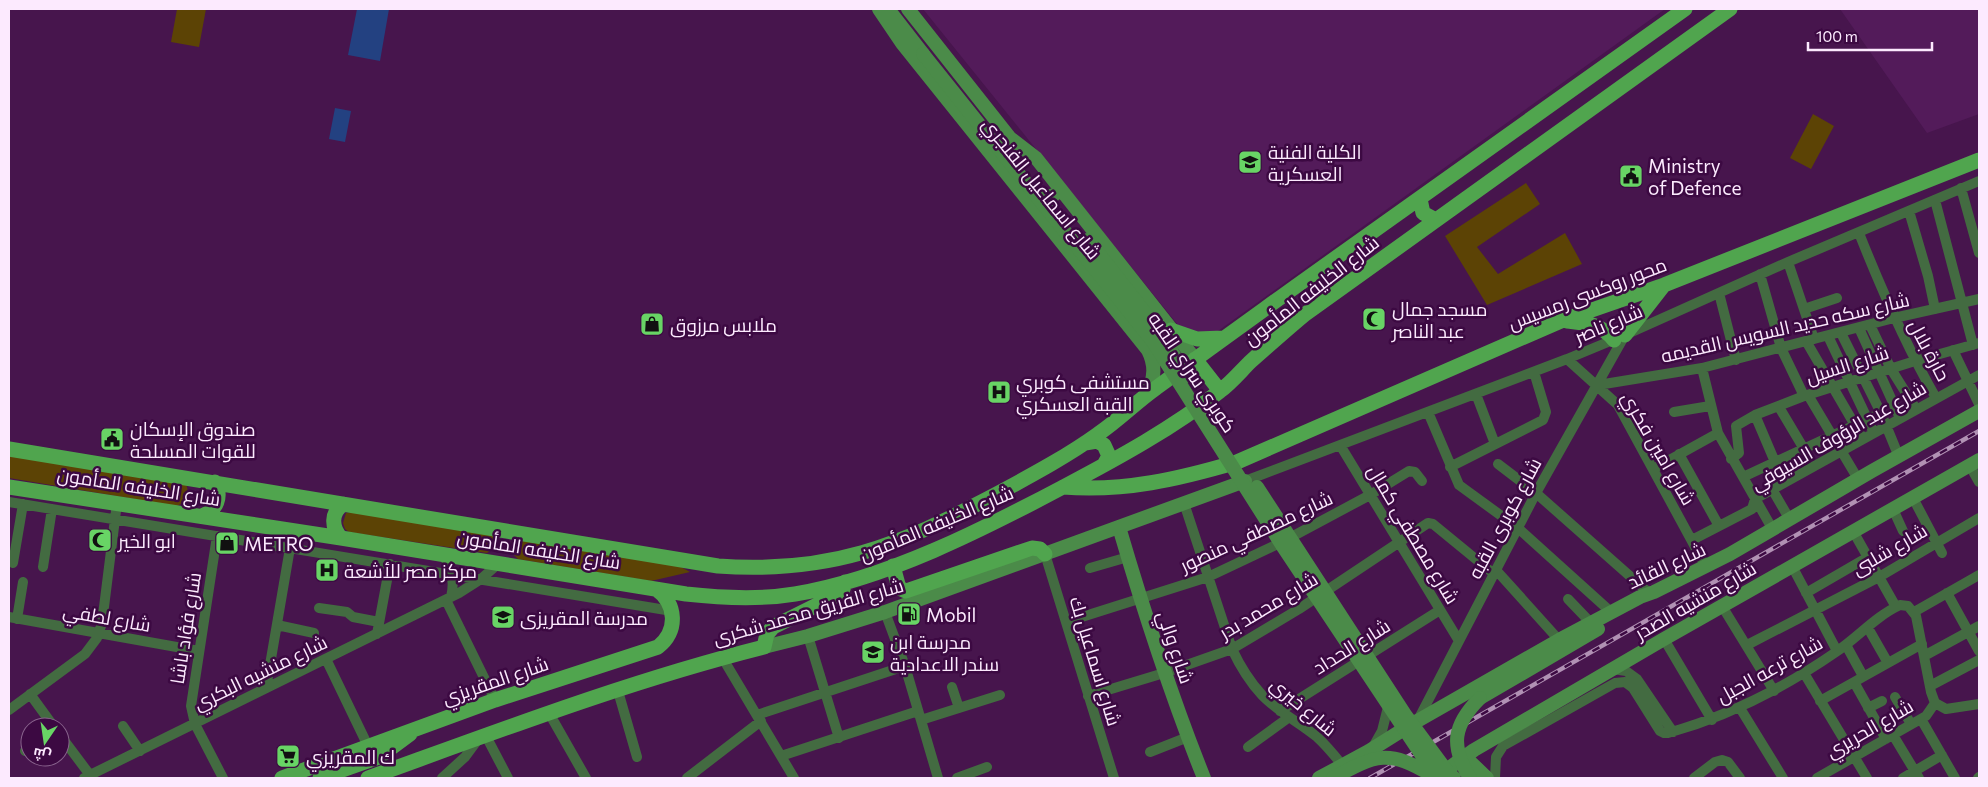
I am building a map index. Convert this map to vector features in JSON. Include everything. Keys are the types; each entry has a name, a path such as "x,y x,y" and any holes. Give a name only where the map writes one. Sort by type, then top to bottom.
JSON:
{"main road":[{"name":"شارع اسماعيل الفنجري","path":"879,9 895,33 1148,350 1154,366 1152,382 1144,396"},
{"name":"كوبري سراي القبه","path":"888,9 1154,343 1293,561 1436,778"},
{"name":"شارع اسماعيل الفنجري","path":"908,9 1010,138 1036,158 1195,359"},
{"name":"شارع الخليفه المأمون","path":"9,449 718,566 754,568 794,566 858,555 907,539 995,495 1085,443 1144,396 1224,338 1685,9"},
{"name":"شارع الخليفه المأمون","path":"9,487 656,589 720,597 760,598 795,594 845,582 893,566 970,534 1104,465 1195,409 1220,391 1295,323 1730,9"},
{"name":"كوبري سراي القبه","path":"1010,138 1168,346 1210,415 1379,675 1417,732 1454,778"},
{"name":"محور روكسى رمسيس","path":"1063,487 1093,488 1143,484 1181,478 1237,462 1563,320 1664,285 1979,160"},
{"path":"1035,209 1042,198 1054,195"},
{"path":"1420,199 1423,213 1436,220"},
{"path":"1373,232 1383,233 1388,237 1392,246 1391,252"},
{"path":"1563,320 1591,324 1620,338 1664,285"},
{"path":"1137,334 1145,334 1152,330 1157,324 1159,315"},
{"path":"1171,330 1197,339 1224,338"},
{"path":"1195,359 1220,391"},
{"name":"شارع القائد","path":"1319,778 1343,766 1415,722 1559,640 1612,612 1706,567 1979,411"},
{"path":"1085,443 1097,441 1104,444 1109,456 1104,465"},
{"name":"شارع منشيه الصدر","path":"1436,778 1464,756 1664,639 1975,463"},
{"name":"شارع الفريق محمد شكرى","path":"375,777 549,713 722,657 808,636 884,612 1245,481"},
{"path":"202,516 211,511 217,503 219,492 215,482"},
{"path":"341,538 335,530 334,520 336,511 343,504"},
{"name":"شارع والي","path":"1120,526 1140,599 1164,673 1202,778"},
{"path":"893,566 899,588 906,591 1032,548 1040,549 1045,554"},
{"path":"764,647 767,634 773,627 837,595 843,589 845,582"},
{"path":"656,589 666,598 672,610"},
{"path":"1479,776 1458,755 1456,747 1462,720 1480,698 1649,600 1651,593"},
{"name":"شارع المقريزي","path":"282,778 495,700 652,650 663,643 667,637 672,624 672,610"},
{"path":"320,778 379,757 400,743 417,728"},
{"path":"1464,756 1479,776"},
{"path":"1333,778 1362,762 1381,757 1391,757 1410,762 1436,778"},
{"path":"1464,778 1472,773 1479,776"}],"street":[{"name":"شارع ناصر","path":"1245,481 1620,338 1760,274 1979,181"},
{"path":"1961,188 1975,220 1979,254"},
{"path":"1935,200 1963,304 1976,344"},
{"path":"1908,211 1928,276 1935,310"},
{"name":"حارة بلال","path":"1859,233 1914,361 1936,398"},
{"path":"1788,262 1804,309 1810,340 1863,439"},
{"path":"1760,274 1780,348 1806,396 1858,479"},
{"path":"1719,293 1736,360"},
{"path":"1804,309 1837,298"},
{"name":"شارع سكه حديد السويس القديمه","path":"1598,386 1702,368 1894,318 1979,299"},
{"path":"1870,325 1891,369 1916,410"},
{"path":"1859,328 1900,418"},
{"path":"1841,333 1881,413 1899,457"},
{"path":"1828,336 1874,433"},
{"name":"شارع كوبرى القبه","path":"1415,722 1536,493 1598,386 1620,338"},
{"name":"شارع السيل","path":"1731,459 1739,453 1735,432 1737,424 1755,415 1879,372 1976,344"},
{"path":"1953,350 1979,404"},
{"name":"شارع امين فكري","path":"1567,359 1618,405 1706,567"},
{"path":"1702,368 1718,433 1731,459 1773,530"},
{"path":"1450,467 1545,417 1546,412 1534,372"},
{"name":"شارع عبد الرؤوف السيوفي","path":"1692,540 1754,508 1755,499 1772,489 1979,374"},
{"path":"1476,394 1495,444"},
{"path":"1674,412 1710,406"},
{"path":"1779,407 1804,449"},
{"path":"1428,412 1459,485 1518,528 1612,612"},
{"path":"1743,477 1881,413"},
{"path":"1755,415 1778,461 1791,479"},
{"path":"1653,469 1718,433"},
{"name":"شارع مصطفي كمال","path":"1340,445 1459,641"},
{"path":"1679,454 1719,526"},
{"path":"1975,463 1979,482"},
{"path":"1498,464 1536,493 1651,593"},
{"name":"شارع مصطفي منصور","path":"1066,622 1208,577 1282,542 1370,495 1410,471 1415,472 1422,481"},
{"path":"1245,481 1388,707 1401,719 1415,722"},
{"path":"1772,489 1790,520"},
{"path":"1913,498 1942,553"},
{"path":"9,502 672,610"},
{"path":"9,710 92,647 99,633 117,503"},
{"name":"شارع خيري","path":"1184,503 1232,650 1250,682 1284,715 1316,736 1330,749 1343,766"},
{"path":"13,564 23,504"},
{"path":"43,567 52,509"},
{"path":"1893,509 1903,531"},
{"name":"شارع شلبى","path":"1747,645 1879,576 1979,518"},
{"name":"شارع محمد بدر","path":"1088,696 1232,650 1426,524 1431,523 1495,572"},
{"path":"1853,531 1896,607 1908,606 1914,612 1935,703 1946,709 1979,705"},
{"name":"شارع فؤاد باشا","path":"217,536 191,700 195,724 223,778"},
{"path":"266,688 290,548"},
{"path":"442,554 452,574 453,586 448,599 495,700"},
{"name":"شارع اسماعيل بك","path":"1045,554 1114,778"},
{"path":"1090,568 1128,557"},
{"path":"1806,593 1868,557"},
{"name":"شارع منشيه البكري","path":"87,777 448,599 481,579 499,563"},
{"path":"377,634 390,564"},
{"path":"1792,566 1816,610 1841,648 1864,676"},
{"path":"1495,572 1559,640"},
{"path":"1914,612 1979,575"},
{"path":"13,618 23,582"},
{"path":"1947,594 1979,651"},
{"path":"1568,599 1591,623"},
{"path":"1722,606 1774,691"},
{"name":"شارع ترعه الجبل","path":"1495,778 1496,757 1503,746 1615,683 1625,682 1633,688 1660,731 1664,733 1673,732 1712,720 1774,691 1841,648 1896,607"},
{"path":"319,608 347,612 353,617 379,622"},
{"name":"شارع الحداد","path":"1248,747 1284,715 1360,661 1440,610"},
{"path":"884,612 905,666 938,778"},
{"name":"شارع لطفي","path":"13,618 199,651"},
{"path":"277,626 314,633"},
{"path":"1924,656 1979,626"},
{"path":"1868,628 1888,663"},
{"path":"808,636 838,738"},
{"path":"1664,639 1712,720"},
{"path":"1820,701 1922,644"},
{"path":"722,657 794,778"},
{"path":"326,659 368,746"},
{"path":"1930,686 1979,660"},
{"path":"687,778 759,718 825,692 905,666"},
{"path":"1613,669 1622,670 1634,676 1673,732"},
{"path":"1804,673 1853,758 1867,778"},
{"path":"1854,682 1868,708 1917,775"},
{"path":"952,687 959,708"},
{"path":"618,691 637,757"},
{"path":"30,694 47,717"},
{"path":"781,756 838,738 920,716 959,708 1000,695"},
{"path":"1895,697 1911,724"},
{"path":"1868,708 1882,700"},
{"name":"شارع الحريري","path":"1817,778 1921,719 1929,713 1935,703"},
{"path":"1369,751 1382,731 1388,707"},
{"path":"1740,708 1783,778"},
{"path":"549,713 586,778"},
{"path":"1921,719 1956,778"},
{"path":"123,726 140,751"},
{"path":"442,778 465,757 482,737 508,778"},
{"path":"1150,752 1188,737"},
{"path":"70,751 87,777"},
{"path":"1903,778 1917,775 1942,755"},
{"path":"1694,778 1717,761 1725,761 1740,778"},
{"path":"957,778 988,767"}],"shaded area":[{"path":"177,9 206,9 199,47 171,42"},
{"name":"الكلية الفنية العسكرية","path":"923,9 1665,9 1211,336 1182,330"},
{"path":"1840,9 1979,9 1979,114 1927,133"},
{"path":"1813,114 1834,126 1811,169 1790,158"},
{"path":"1526,183 1540,204 1477,247 1498,274 1565,233 1582,264 1487,305 1445,236"},
{"path":"9,451 186,484 188,494 185,500 177,506 9,478"},
{"path":"352,512 493,535 497,541 495,547 487,553 349,532 345,529 343,523 346,513"},
{"path":"518,537 672,562 690,572 651,581 518,559 511,552 512,540"}],"water":[{"path":"357,9 389,9 380,61 348,55"},
{"path":"335,108 351,111 345,142 329,139"}],"railway":[{"path":"1370,778 1979,431"}],"place":[{"name":"الكلية الفنية العسكرية","path":"1250,162"},
{"name":"Ministry of Defence","path":"1631,176"},
{"name":"مسجد جمال عبد الناصر","path":"1374,319"},
{"name":"ملابس مرزوق","path":"652,324"},
{"name":"مستشفى كوبري القبة العسكري","path":"999,392"},
{"name":"صندوق الإسكان للقوات المسلحة","path":"112,439"},
{"name":"ابو الخير","path":"100,540"},
{"name":"METRO","path":"227,543"},
{"name":"مركز مصر للأشعة","path":"327,570"},
{"name":"Mobil","path":"909,614"},
{"name":"مدرسة المقريزى","path":"503,617"},
{"name":"مدرسة ابن سندر الاعدادية","path":"873,652"},
{"name":"ك المقريزي","path":"288,756"}]}
